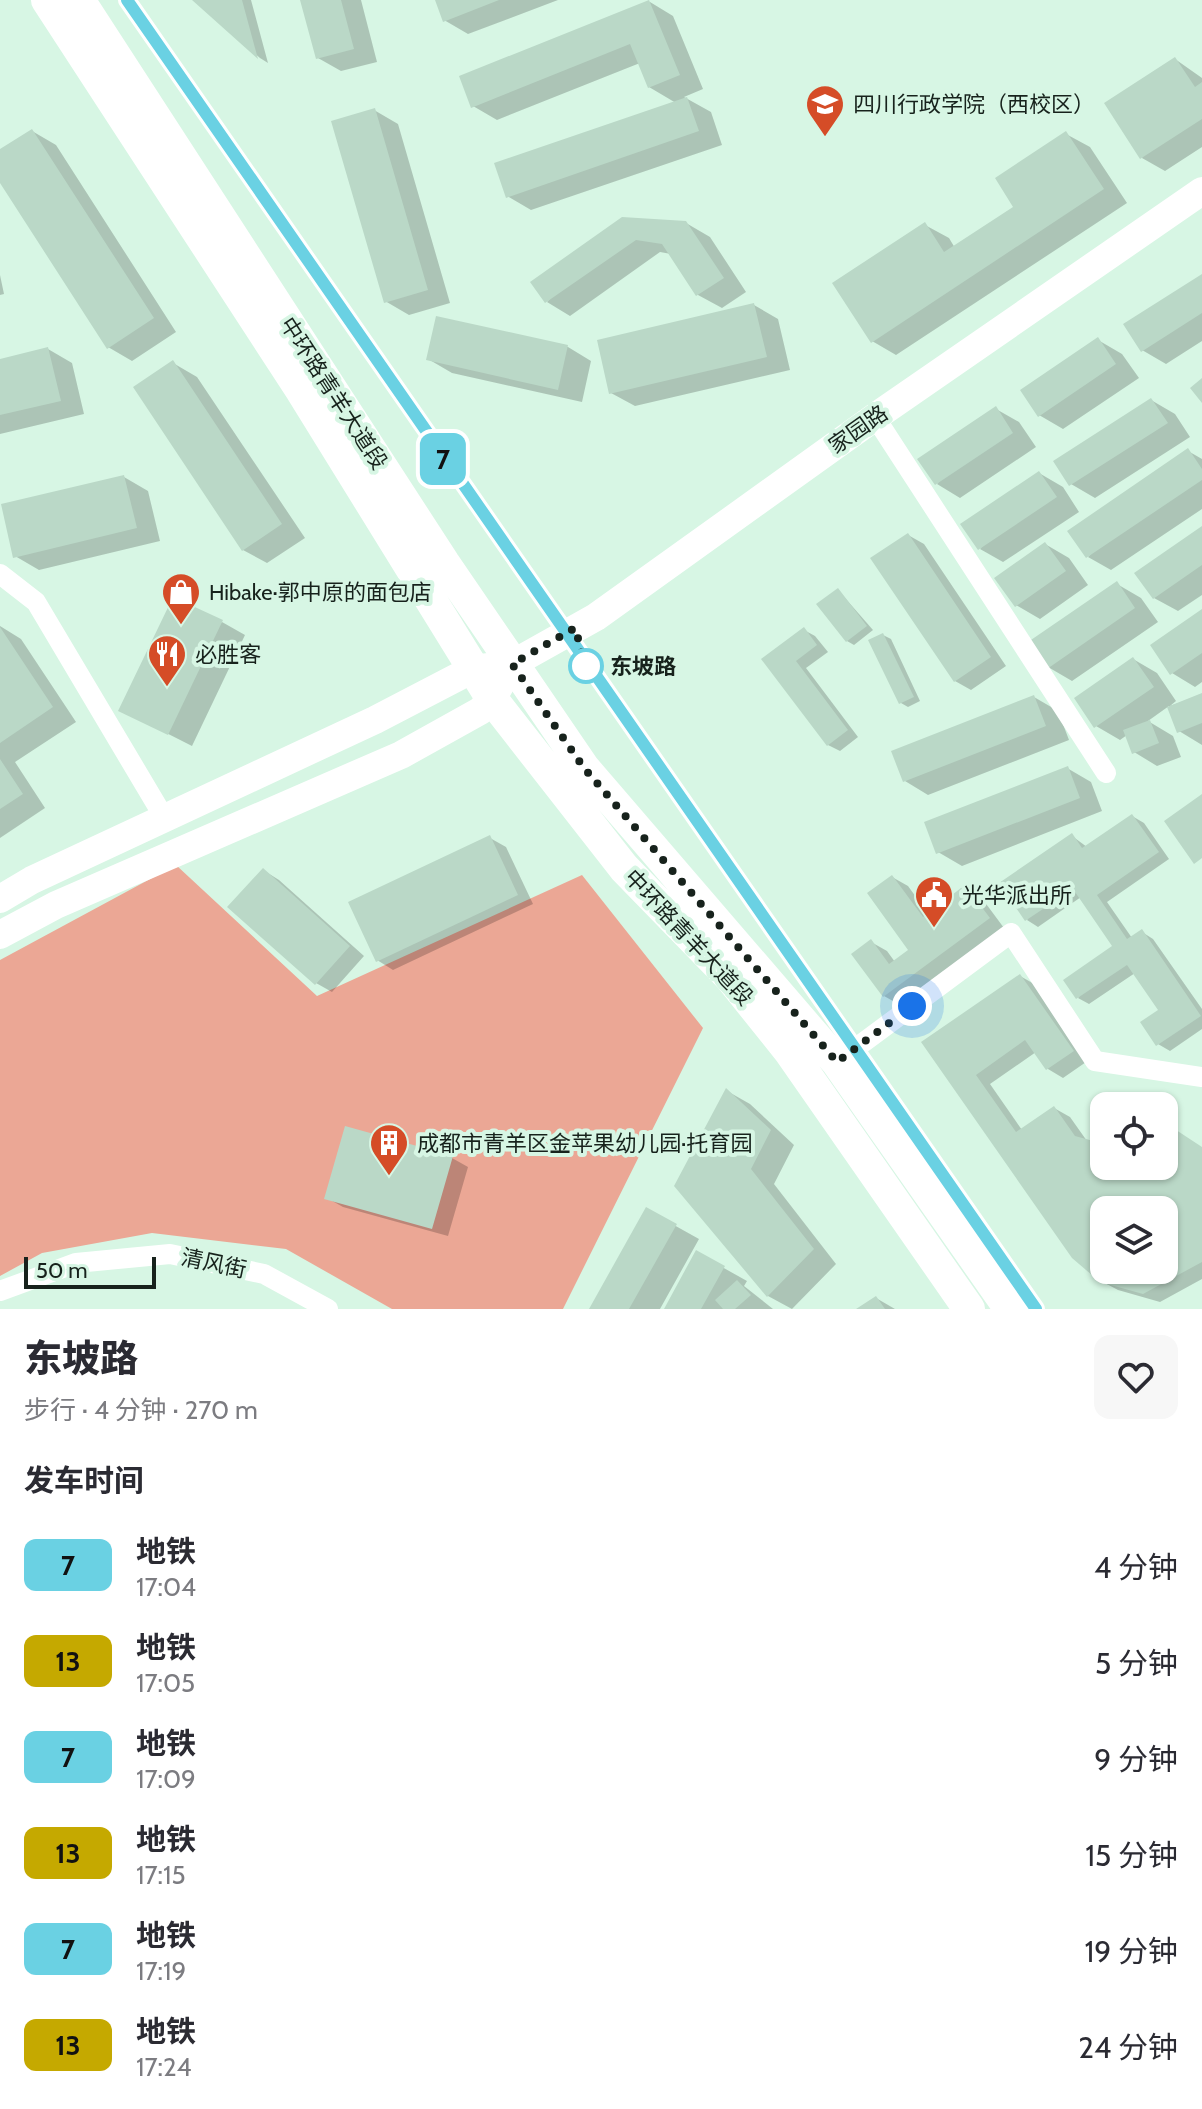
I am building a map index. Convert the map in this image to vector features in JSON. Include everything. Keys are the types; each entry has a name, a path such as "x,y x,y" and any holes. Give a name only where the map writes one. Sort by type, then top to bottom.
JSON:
{"main road":[{"name":"中环路青羊大道段","path":"47,0 301,390 492,699 624,868 730,977 790,1052 969,1309"},
{"name":"中环路青羊大道段","path":"79,0 512,664 584,768 837,1062 1010,1309"},
{"name":"家园路","path":"512,664 596,617 875,417 1202,191"},
{"path":"0,899 32,880 375,720 473,669 512,664"},
{"path":"0,935 56,905 401,755 480,711 492,699 512,664"}],"street":[{"path":"875,417 1106,773"},
{"path":"0,574 36,602 165,819"},
{"path":"837,1062 1011,933 1095,1061 1202,1077"},
{"name":"清风街","path":"0,1291 76,1263 170,1254 264,1274 328,1309"}],"shaded area":[{"path":"176,865 317,996 582,875 703,1028 563,1309 392,1309 286,1249 152,1233 42,1253 0,1276 0,960"}],"building":[{"path":"192,0 242,0 258,59"},
{"path":"300,0 341,0 354,49 316,59"},
{"path":"435,0 499,0 443,22"},
{"path":"649,0 680,75 648,88 630,44 471,108 459,76"},
{"path":"1175,57 1195,87 1202,82 1202,119 1140,159 1104,103"},
{"path":"687,97 699,131 506,198 494,163"},
{"path":"375,108 428,290 384,303 331,121"},
{"path":"32,129 154,318 107,349 0,183 0,149"},
{"path":"1066,131 1104,189 871,343 832,283 925,222 944,252 1013,207 995,178"},
{"path":"622,217 686,221 724,278 696,296 662,244 636,240 545,303 530,282"},
{"path":"1202,274 1202,313 1141,352 1123,324"},
{"path":"754,303 767,357 609,394 597,340"},
{"path":"436,316 568,345 558,390 426,360"},
{"path":"1098,337 1116,364 1038,417 1020,390"},
{"path":"48,347 61,401 0,415 0,359"},
{"path":"173,360 282,524 242,551 133,387"},
{"path":"1202,378 1202,403 1190,388"},
{"path":"1151,398 1168,423 1069,486 1053,461"},
{"path":"996,406 1013,433 935,485 917,459"},
{"path":"1188,448 1202,469 1202,480 1086,558 1067,531"},
{"path":"1039,471 1057,497 978,550 960,524"},
{"path":"124,475 137,528 13,558 1,504"},
{"path":"1202,526 1202,565 1153,599 1134,573"},
{"path":"908,533 991,657 954,682 870,558"},
{"path":"1045,542 1066,571 1015,607 994,578"},
{"path":"1117,581 1135,608 1047,669 1028,642"},
{"path":"838,588 867,626 846,642 816,604"},
{"path":"173,597 223,620 168,735 118,711"},
{"path":"1202,609 1202,653 1170,675 1150,645"},
{"path":"0,627 53,707 0,743"},
{"path":"804,627 817,645 796,661 848,730 827,746 761,659"},
{"path":"883,633 914,697 899,704 868,640"},
{"path":"1133,657 1154,687 1094,728 1074,698"},
{"path":"1202,693 1202,723 1177,733 1167,707"},
{"path":"1034,695 1046,726 903,782 891,751"},
{"path":"1150,720 1159,743 1132,754 1123,730"},
{"path":"0,759 23,794 0,809"},
{"path":"1068,766 1080,798 936,854 924,822"},
{"path":"1202,794 1202,858 1194,864 1164,821"},
{"path":"1132,814 1159,852 1097,895 1127,939 1142,929 1201,1016 1156,1046 1140,1022 1158,1010 1127,965 1076,999 1063,980 1112,946 1073,889 1025,921 999,883 1072,833 1082,848"},
{"path":"490,835 518,895 376,962 348,902"},
{"path":"263,868 350,946 315,985 227,907"},
{"name":"光华派出所","path":"892,875 923,917 965,885 990,918 883,997 851,954 871,939 889,964 908,950 867,893"},
{"path":"1020,974 1074,1051 1046,1070 1025,1040 976,1075 1016,1132 1054,1106 1075,1136 1090,1140 1090,1180 1178,1180 1178,1131 1202,1147 1202,1262 1178,1275 1178,1196 1090,1196 1090,1273 1072,1258 921,1042"},
{"path":"726,1088 771,1130 751,1169 814,1249 767,1297 674,1186"},
{"name":"成都市青羊区金苹果幼儿园·托育园","path":"345,1126 453,1156 432,1229 324,1199"},
{"path":"646,1207 677,1224 629,1309 589,1309"},
{"path":"696,1250 725,1266 701,1309 664,1309"},
{"path":"737,1280 751,1295 735,1309 723,1309 715,1300"},
{"path":"1107,1284 1161,1284 1143,1294"},
{"path":"876,1296 885,1309 856,1309"}],"metro line":[{"name":"7","path":"127,0 585,664 1036,1309"}],"place":[{"name":"四川行政学院（西校区）","path":"825,138"},
{"name":"Hibake·郭中原的面包店","path":"181,626"},
{"name":"东坡路","path":"586,666"},
{"name":"必胜客","path":"167,688"},
{"name":"光华派出所","path":"934,929"},
{"name":"成都市青羊区金苹果幼儿园·托育园","path":"389,1177"}],"route":[{"path":"586,666 575,628 512,664 584,768 837,1062 912,1006"}]}
